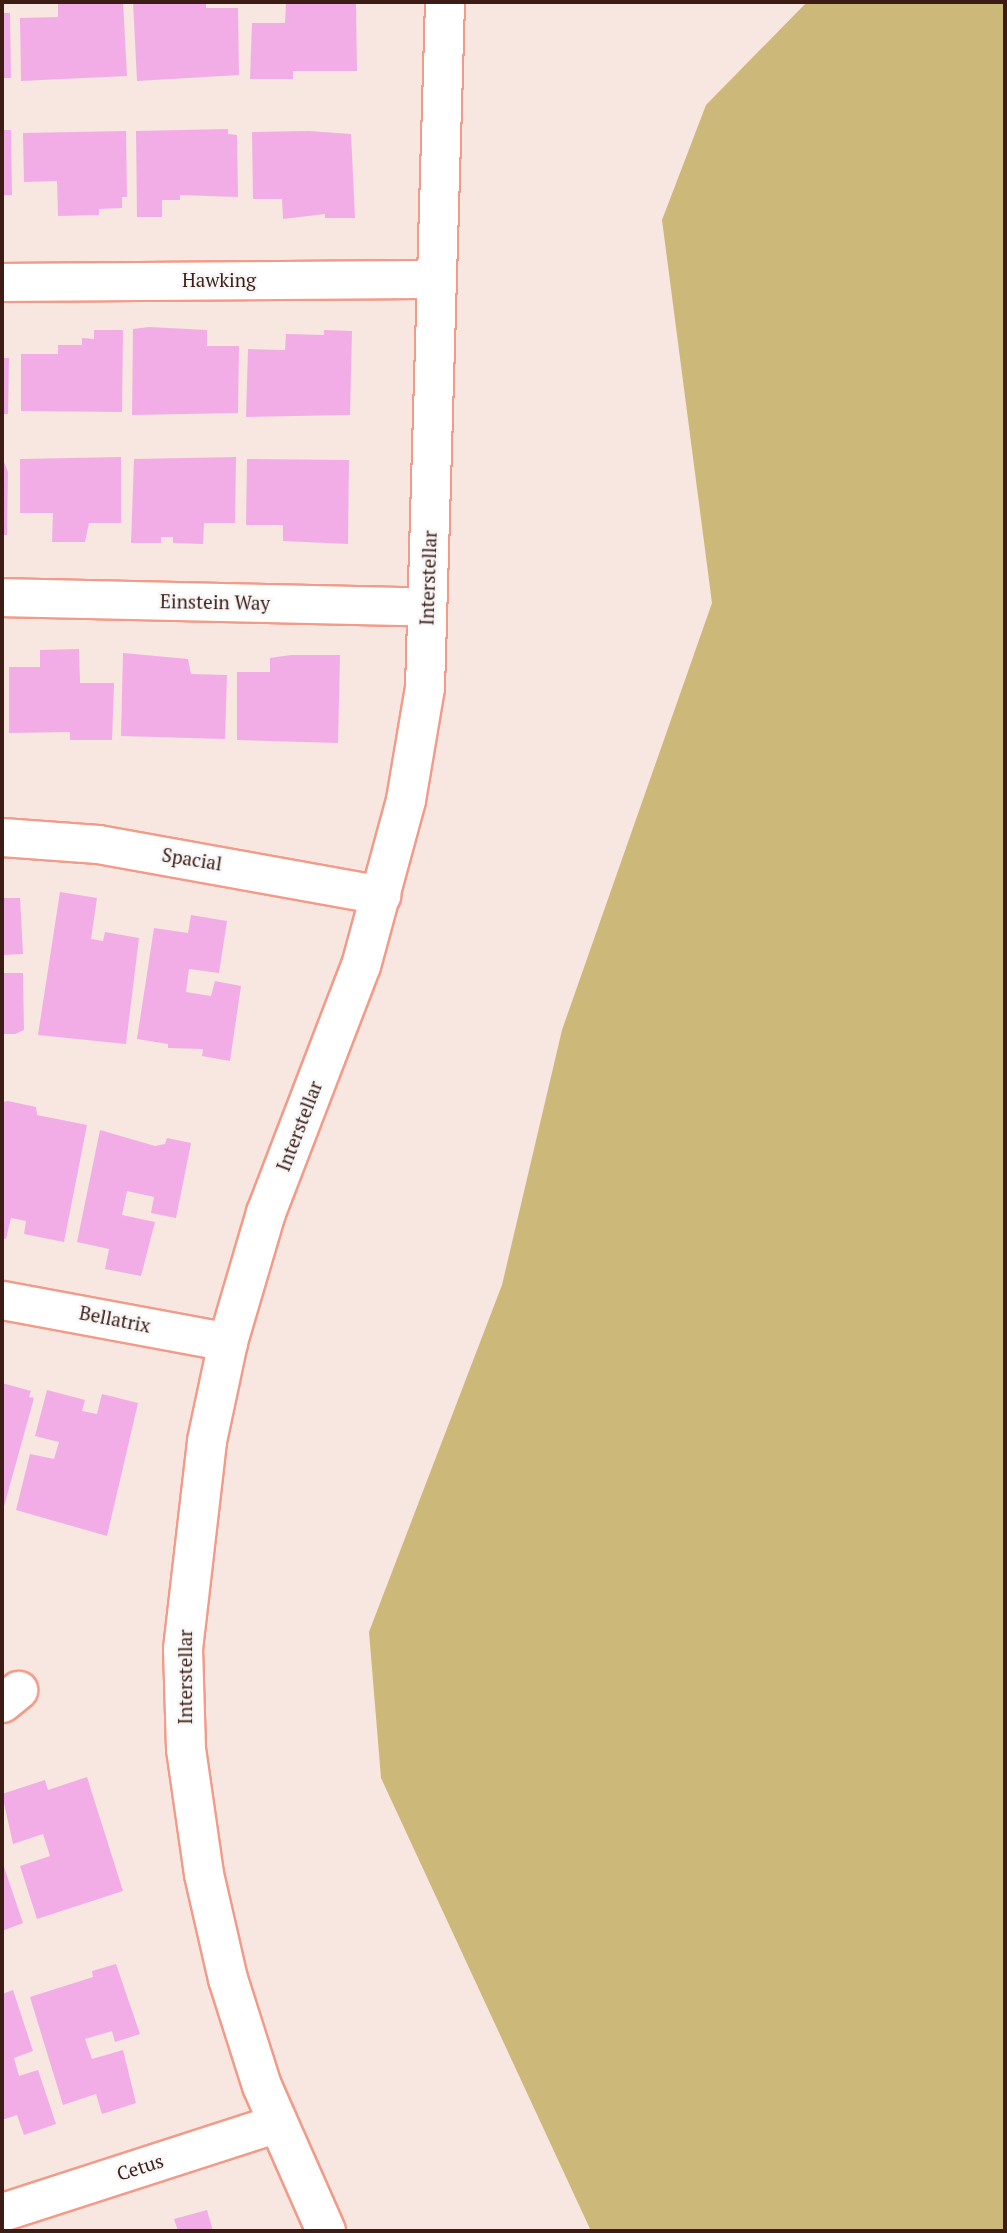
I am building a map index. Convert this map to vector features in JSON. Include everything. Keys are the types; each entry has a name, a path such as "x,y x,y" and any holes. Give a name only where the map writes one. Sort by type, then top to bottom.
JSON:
{"street":[{"name":"Interstellar","path":"326,2231 278,2123 228,1979 204,1874 186,1749 183,1649 190,1556 207,1441 228,1342 266,1213 361,966 406,800 425,688 445,2"},
{"name":"Hawking","path":"2,282 437,279"},
{"name":"Einstein Way","path":"2,597 427,607"},
{"name":"Spacial","path":"2,837 111,846 380,895"},
{"name":"Bellatrix","path":"2,1300 228,1342"},
{"name":"Cetus","path":"2,2212 278,2123"}],"shaded area":[{"path":"807,2 1005,2 1005,2231 591,2231 381,1778 369,1632 502,1285 562,1030 712,603 662,220 706,105"}],"building":[{"path":"58,2 123,2 127,76 21,81 20,18 58,17"},
{"path":"133,2 206,2 206,8 238,8 239,75 137,81"},
{"path":"286,2 356,4 357,71 293,71 293,79 250,79 252,23 285,23"},
{"path":"2,13 10,13 11,78 2,78"},
{"path":"228,129 228,134 237,135 238,197 180,195 180,200 162,200 162,217 137,217 136,131"},
{"path":"2,130 11,130 12,195 2,195"},
{"path":"126,131 127,197 122,197 122,208 99,209 99,215 58,216 57,181 24,182 23,133"},
{"path":"309,131 351,134 355,218 325,218 325,214 283,219 282,199 253,199 252,132"},
{"path":"149,327 207,330 207,346 239,346 238,413 132,415 133,329"},
{"path":"94,330 123,330 122,412 21,411 21,354 58,354 58,345 82,345 82,338 94,339"},
{"path":"324,330 352,331 350,415 246,417 248,349 285,350 286,334 324,335"},
{"path":"2,358 9,358 8,414 2,414"},
{"path":"2,457 8,472 7,535 2,535"},
{"path":"121,457 121,523 89,523 85,542 52,542 53,513 20,513 20,459"},
{"path":"236,457 235,523 204,523 203,544 173,543 173,537 161,537 161,543 131,543 134,459"},
{"path":"247,459 349,460 348,544 283,541 283,525 246,525"},
{"path":"79,649 80,683 114,683 112,740 70,740 70,732 9,733 9,667 40,667 40,650"},
{"path":"123,653 188,659 191,674 227,675 225,739 121,736"},
{"path":"340,655 338,743 237,740 237,672 270,672 270,658"},
{"path":"60,892 97,898 91,939 103,941 105,932 139,938 126,1044 38,1035"},
{"path":"2,898 20,898 23,954 2,955"},
{"path":"191,915 227,921 219,973 189,969 186,992 211,996 215,981 241,986 230,1061 202,1056 203,1049 168,1048 168,1044 137,1039 154,928 188,933"},
{"path":"2,973 23,973 24,1030 15,1034 2,1034"},
{"path":"2,1102 36,1107 37,1115 87,1125 64,1242 24,1234 26,1221 11,1218 6,1239 2,1238"},
{"path":"100,1130 155,1146 165,1144 167,1138 191,1143 176,1218 151,1213 154,1197 127,1191 122,1215 155,1222 141,1276 105,1269 109,1249 77,1242"},
{"path":"2,1383 31,1391 29,1397 34,1398 3,1510"},
{"path":"47,1390 85,1400 82,1411 97,1414 102,1394 138,1403 107,1536 16,1510 30,1454 54,1459 59,1442 35,1436"},
{"path":"87,1777 123,1891 37,1919 20,1866 50,1856 43,1834 13,1844 2,1794 45,1780 48,1790"},
{"path":"2,1861 23,1923 2,1931"},
{"path":"116,1964 140,2034 115,2042 112,2031 85,2039 92,2059 123,2050 136,2103 102,2114 96,2094 63,2105 30,1997 93,1977 92,1971"},
{"path":"13,1990 33,2051 14,2058 19,2076 38,2070 56,2124 24,2135 17,2115 2,2120 2,1994"},
{"path":"207,2210 213,2231 178,2231 174,2219"}]}
